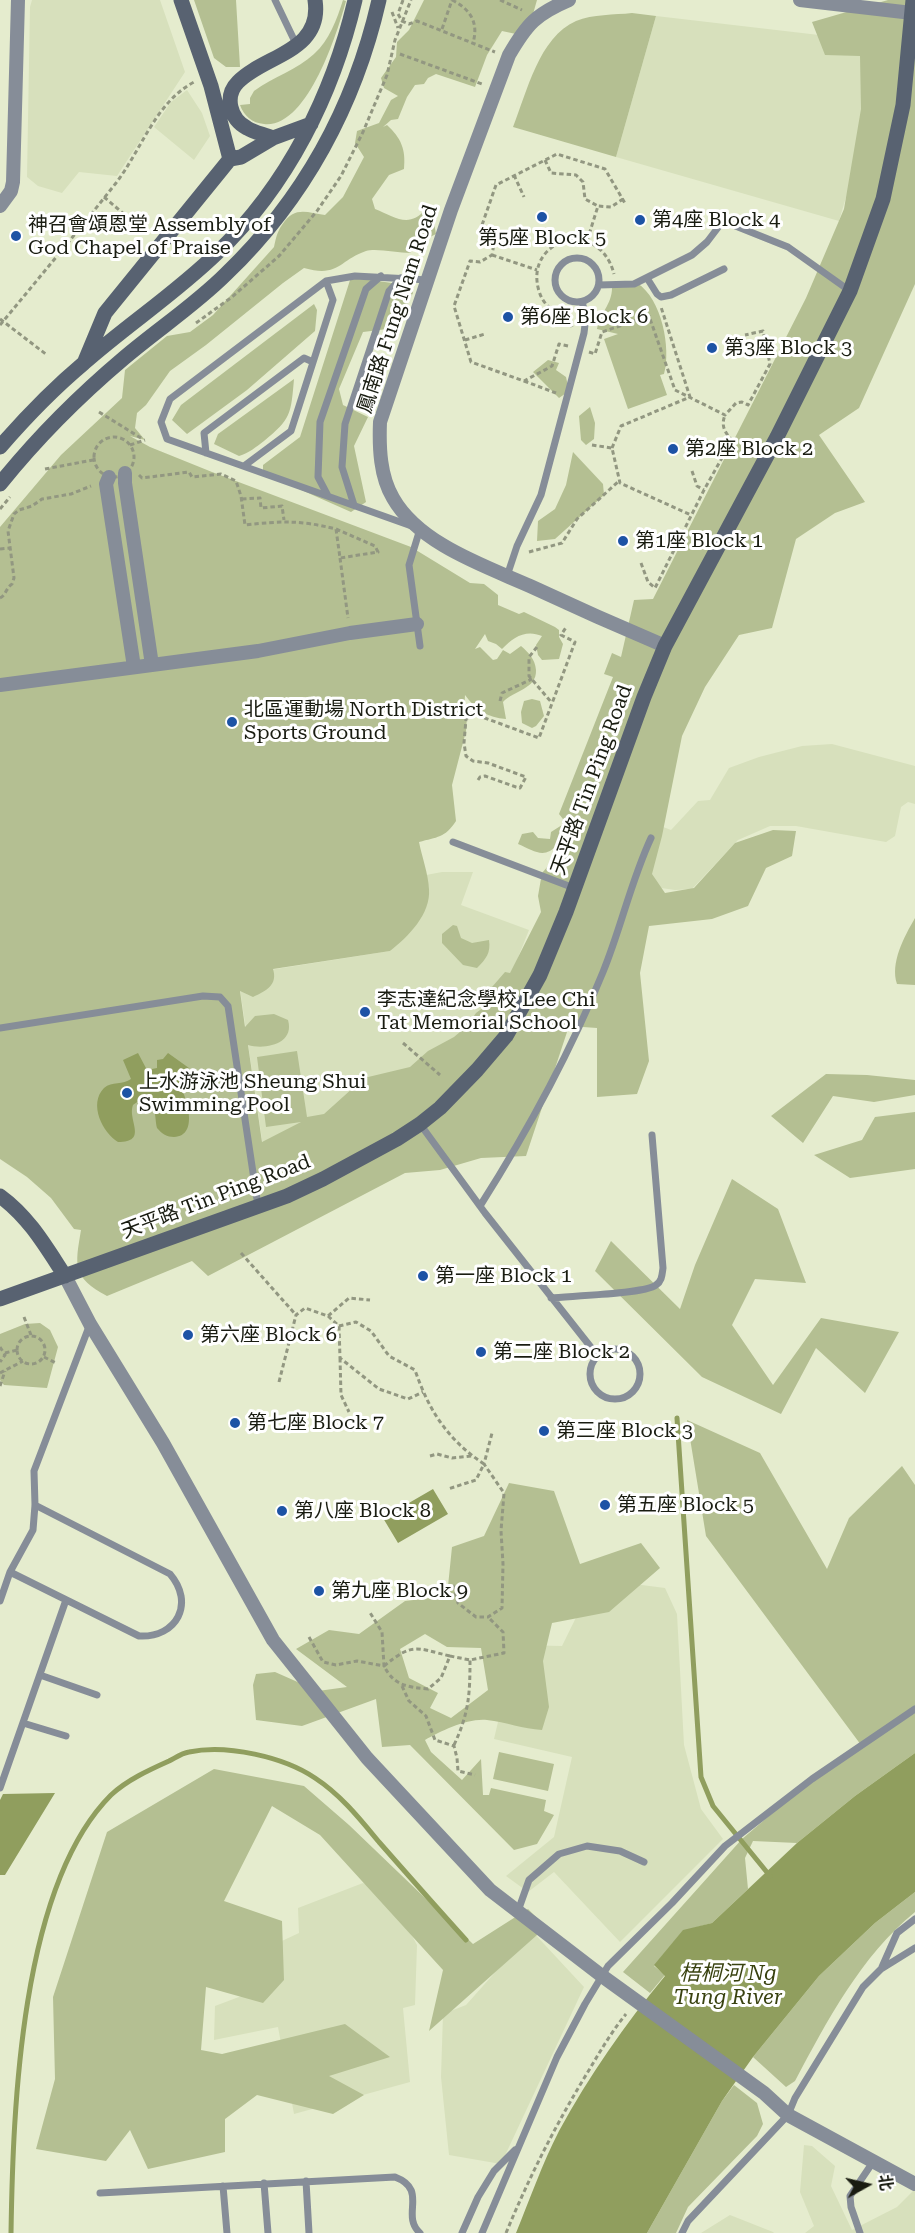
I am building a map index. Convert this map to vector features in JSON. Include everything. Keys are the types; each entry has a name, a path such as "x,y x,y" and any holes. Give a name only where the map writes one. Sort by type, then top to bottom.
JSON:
{"street":[{"path":"0,206 11,191 13,182 18,0"},
{"path":"181,0 204,66 230,159"},
{"path":"273,138 245,127 233,115 230,106 233,88 239,80 297,46 304,39 316,15 315,0"},
{"path":"0,447 25,419 84,363 219,252 260,204 287,169 311,124 333,75 355,0"},
{"name":"鳳南路 Fung Nam Road","path":"569,0 545,10 522,33 509,55 452,210 380,422 379,445 384,476 393,499 420,529 451,550 665,645"},
{"path":"800,0 912,6"},
{"path":"0,484 50,427 89,388 227,274 256,244 286,207 328,142 385,5"},
{"name":"天平路 Tin Ping Road","path":"0,1299 258,1206 323,1179 420,1124 477,1070 506,1036 540,975 665,645 782,427 850,291 883,199 903,105 912,6"},
{"path":"204,66 220,78 228,81 239,80"},
{"path":"84,363 105,314 230,159 241,157 273,138 311,124"},
{"path":"128,471 125,483 152,665"},
{"path":"102,475 106,484 134,667"},
{"path":"0,685 258,651 350,633 417,624"},
{"path":"0,1196 16,1208 36,1232 65,1276 90,1324 163,1443 273,1640 367,1758 490,1890 518,1912 764,2093 788,2115 915,2184"}],"lane":[{"path":"275,0 297,46"},
{"path":"598,285 634,284 692,255 707,242 723,221 788,247 850,291"},
{"path":"571,258 586,260 597,270 598,285 592,296 582,302 567,300 556,289 555,274 559,267 571,258"},
{"path":"647,278 661,297 671,295 724,269"},
{"path":"420,646 409,565 420,529 167,439 161,422 170,399 326,281 355,276 428,280"},
{"path":"328,496 318,477 320,422 366,289 381,276"},
{"path":"354,505 342,467 345,424 389,291 401,278"},
{"path":"244,466 291,431 333,300 326,281"},
{"path":"507,576 517,546 541,495 584,333 586,316 582,302"},
{"path":"206,453 204,433 304,358 313,362"},
{"path":"480,1206 514,1152 578,1028 603,970 651,838"},
{"path":"453,842 574,888"},
{"path":"0,1028 203,996 214,995 225,1001 228,1006 258,1206"},
{"path":"420,1124 480,1206 597,1355"},
{"path":"551,1298 637,1290 654,1287 661,1280 663,1268 652,1135"},
{"path":"0,1601 10,1572 33,1530 34,1471 90,1324"},
{"path":"615,1348 628,1352 636,1360 640,1377 635,1390 629,1396 614,1400 595,1390 589,1373 590,1366 597,1355 607,1349 615,1348"},
{"path":"10,1572 130,1633 148,1636 166,1630 178,1617 182,1599 176,1581 162,1569 35,1505"},
{"path":"0,1788 66,1600"},
{"path":"39,1675 97,1695"},
{"path":"482,2233 557,2057 602,1976 725,1846 812,1779 915,1709"},
{"path":"22,1723 66,1736"},
{"path":"0,1762 8,1765"},
{"path":"518,1912 529,1880 559,1854 587,1846 620,1851 644,1862"},
{"path":"881,1969 897,1933 915,1919"},
{"path":"682,2233 688,2221 788,2115 795,2098 863,1987 881,1969 915,1948"},
{"path":"462,2233 478,2198 494,2171 519,2146"},
{"path":"860,2233 851,2207 850,2196 873,2162"},
{"path":"100,2193 395,2177 406,2181 413,2191 413,2221 420,2233"},
{"path":"306,2181 309,2233"},
{"path":"264,2183 268,2233"},
{"path":"223,2186 227,2233"}],"path":[{"path":"403,0 398,14 402,21 409,24 417,21 495,52"},
{"path":"385,5 399,30 411,0"},
{"path":"442,30 452,0 462,5 472,16 475,28 473,43"},
{"path":"500,0 522,10"},
{"path":"400,54 482,84"},
{"path":"0,325 117,181 166,103 179,90 195,81"},
{"path":"545,160 551,173 576,175 583,182 585,199 598,206 611,207 623,199"},
{"path":"514,176 524,197"},
{"path":"104,197 145,232"},
{"path":"587,241 598,206"},
{"path":"572,334 568,317 545,304 540,295 536,283 537,270 542,258 559,243 568,240 587,241 603,251 611,262 614,285"},
{"path":"492,255 537,270"},
{"path":"657,294 690,397 621,426 612,448 620,483 692,515"},
{"path":"0,319 47,355"},
{"path":"465,340 485,334"},
{"path":"570,347 571,340"},
{"path":"524,381 556,393"},
{"path":"99,412 143,439 130,445"},
{"path":"641,563 648,582 655,588 732,440 724,430 725,415"},
{"path":"106,438 119,438 130,445 134,457 128,471 120,476 102,475 94,460 96,447 106,438"},
{"path":"592,445 612,448"},
{"path":"45,469 94,460"},
{"path":"128,471 142,478 189,472 192,477 221,474 236,481 242,499 246,525 284,520 310,523 336,529 375,546 378,552 340,558"},
{"path":"692,471 697,486 704,490"},
{"path":"529,552 562,543 577,519 619,481"},
{"path":"0,598 4,596 14,578 8,531 14,514 33,506 42,499 82,491 95,483"},
{"path":"242,499 260,498 261,508 282,506 284,520"},
{"path":"336,529 350,633"},
{"path":"0,549 10,548"},
{"path":"0,589 6,589"},
{"path":"478,780 485,776 520,788 526,777 488,763 474,761 466,756 464,743 466,719 474,714 540,738 574,642 561,635 567,626"},
{"path":"537,647 529,657 529,676 552,703"},
{"path":"500,701 502,693 532,679"},
{"path":"403,1043 440,1076"},
{"path":"241,1253 296,1315"},
{"path":"328,1317 349,1298 370,1300"},
{"path":"279,1382 296,1315 305,1308 328,1317 339,1326 341,1395 349,1412"},
{"path":"0,1373 23,1361 36,1363 44,1357 44,1343 32,1335 24,1317"},
{"path":"339,1326 356,1322 371,1331 389,1356 415,1370 436,1419 472,1456 484,1464 504,1493 501,1530 502,1608 488,1617 476,1617 458,1603 453,1585"},
{"path":"5,1353 17,1350 23,1338 32,1335"},
{"path":"0,1347 5,1353"},
{"path":"17,1350 23,1361"},
{"path":"0,1362 5,1353"},
{"path":"44,1357 56,1363"},
{"path":"340,1358 380,1389 408,1400 423,1392"},
{"path":"0,1386 5,1371"},
{"path":"448,1490 476,1479 484,1464 492,1432"},
{"path":"430,1456 436,1454 452,1458 472,1456"},
{"path":"369,1611 382,1632 384,1666 389,1677 402,1686 428,1689 441,1678 450,1656"},
{"path":"309,1637 323,1662 336,1665 357,1661 384,1666 401,1652 414,1647 470,1660 504,1653 503,1632 488,1617"},
{"path":"470,1660 470,1693 465,1721 454,1746 458,1771 475,1775"},
{"path":"402,1686 409,1701 426,1716 435,1740 454,1746"},
{"path":"506,2233 526,2184 560,2119 611,2033 626,2014"}],"shaded area":[{"path":"32,0 160,0 185,72 117,176 79,172 62,193 38,186 27,177 30,7"},
{"path":"194,0 236,0 240,67 226,67 214,58"},
{"path":"343,0 346,1 335,35 318,77 294,112 280,122 264,124 249,118 240,105 250,104 254,91 300,65 319,49 332,29"},
{"path":"424,0 537,0 533,14 516,34 502,31 487,55 475,87 436,74 428,78 424,84 415,85 398,119 391,120 383,127 387,125 399,139 404,156 404,169 389,175 372,199 375,209 395,218 408,220 414,219 426,209 433,217 436,234 418,243 410,253 370,250 338,267 325,271 304,268 170,371 146,405 137,413 135,428 145,440 130,436 150,447 212,472 411,547 470,583 484,584 498,595 498,605 519,614 524,612 555,627 559,630 559,637 563,644 559,659 542,660 538,655 536,645 542,636 531,633 520,635 502,649 488,641 485,634 475,649 480,647 493,660 497,659 503,650 510,654 521,646 533,659 535,676 529,686 503,702 506,719 482,712 465,695 466,731 452,785 456,821 444,834 419,842 429,898 422,916 411,932 390,951 273,969 274,979 266,990 253,997 240,991 245,1027 255,1016 274,1014 288,1020 289,1028 283,1040 270,1046 248,1045 262,1142 301,1122 266,1127 257,1057 297,1051 307,1117 324,1114 364,1078 410,1067 428,1051 454,1037 484,1007 492,987 505,972 510,973 541,912 538,896 542,873 563,849 564,844 558,844 548,852 539,853 518,844 522,834 533,832 538,838 550,839 551,832 562,825 563,819 559,814 613,677 604,674 612,653 621,657 634,600 653,599 806,298 844,209 861,109 860,56 825,55 812,22 888,0 915,0 915,284 859,408 819,435 865,502 835,513 796,539 772,628 739,635 705,687 682,736 652,874 665,893 694,888 735,843 773,830 796,831 792,856 766,868 748,906 712,919 649,926 640,973 649,1061 637,1094 597,1097 597,1028 569,1026 526,1156 481,1158 440,1170 405,1173 208,1276 192,1261 107,1296 87,1283 79,1269 77,1262 81,1230 74,1229 51,1198 27,1177 0,1159 0,527 61,455 122,398 125,370 167,336 190,332 213,315 274,247 279,230 291,215 306,212 325,215 343,197 364,157 355,143 357,131 379,123 391,100 398,96 384,88 381,78 396,57 397,42 409,30"},
{"path":"632,13 656,16 616,157 513,127 529,82 543,52 563,29 576,21 589,17"},
{"path":"656,16 862,40 868,122 839,221 616,157"},
{"path":"187,90 202,113 210,136 194,160 154,127 171,102"},
{"path":"351,277 412,286 413,293 395,328 363,332 339,389 343,405 368,417 354,446 366,502 351,512 263,473 263,465 300,437"},
{"path":"637,283 653,300 662,325 666,363 664,374 660,375 667,395 628,409 604,339 618,334 597,329 610,299 612,288"},
{"path":"314,304 317,310 315,331 247,390 187,434 172,420 181,405"},
{"path":"548,360 559,363 556,370 566,377 569,391 559,398 533,372"},
{"path":"294,379 288,415 280,427 264,441 239,456 214,444 218,434"},
{"path":"590,407 595,423 594,439 586,445 581,440 579,416"},
{"path":"573,452 603,484 604,495 555,539 537,541 538,521 555,509 566,485"},
{"path":"532,699 540,701 544,716 532,728 522,723 521,712 524,701"},
{"path":"832,744 915,766 915,804 908,802 901,807 895,836 886,842 796,826 770,826 738,840 692,889 675,890 648,886 658,825 671,830 698,801 710,800 729,768 759,757 802,746"},
{"name":"李志達紀念學校 Lee Chi Tat Memorial School","path":"442,872 473,872 461,905 529,930 515,965 497,998 475,1026 267,1174 238,975 390,951 429,890 426,875"},
{"path":"915,918 915,985 897,984 895,968 897,959"},
{"path":"453,925 457,926 461,938 472,943 489,940 487,955 477,968 463,965 442,943 442,934"},
{"path":"826,1074 915,1080 915,1095 874,1102 833,1096 803,1143 771,1116"},
{"path":"915,1112 915,1169 850,1178 814,1155 862,1140 875,1117"},
{"path":"732,1179 778,1209 806,1283 755,1279 732,1325 773,1385 821,1318 899,1332 865,1393 816,1348 781,1414 702,1377 595,1271 611,1241 680,1309 695,1265"},
{"path":"40,1323 50,1330 58,1347 47,1388 4,1385 0,1380 0,1334 25,1324"},
{"path":"687,1420 760,1453 827,1569 849,1518 902,1466 915,1485 915,1753 855,1796 797,1843 753,1841 745,1858 748,1889 712,1923 683,1931 654,1966 665,1975 650,1993 623,1972 742,1839 816,1776 861,1745 706,1536"},
{"path":"509,1483 554,1491 580,1564 641,1543 660,1568 609,1612 552,1623 543,1661 549,1707 542,1730 479,1720 455,1726 425,1740 431,1752 462,1780 481,1759 483,1795 489,1795 491,1788 546,1800 544,1811 554,1815 537,1844 514,1850 410,1745 382,1747 376,1699 302,1726 256,1720 253,1685 256,1674 275,1672 318,1691 347,1687 296,1649 329,1630 359,1634 405,1601 447,1596 452,1547 484,1536","holes":["425,1634 447,1647 481,1648 488,1690 451,1718 430,1708 438,1693 409,1678 400,1649"]},
{"path":"595,1579 665,1588 677,1614 684,1745 701,1809 723,1839 620,1942 554,1872 528,1892 506,1876 554,1837 572,1757 494,1739 516,1645 562,1646"},
{"path":"499,1752 554,1764 548,1791 493,1779"},
{"path":"214,1769 304,1786 349,1825 473,1944 528,1909 546,1927 429,2031 443,1970 320,1835 272,1806 224,1901 282,1921 284,1980 263,2003 206,1987 201,2050 222,2054 345,2024 390,2057 329,2076 364,2095 333,2114 257,2095 225,2119 225,2152 148,2169 130,2130 106,2161 36,2149 55,2079 53,1997 107,1832"},
{"path":"363,1883 389,1893 417,1945 415,2005 403,2008 410,2082 294,2114 278,2027 214,2040 215,2006 268,1986 269,1947 299,1933 298,1908"},
{"path":"915,1892 915,1912 896,1929 862,1969 833,2013 795,2081 786,2087 753,2057 819,1976 875,1923"},
{"path":"532,1931 584,1987 501,2164 449,2155 441,2077 443,2014 466,2005"},
{"path":"734,2085 757,2103 763,2124 757,2136 688,2207 676,2233 647,2233 722,2101"},
{"path":"804,2145 812,2146 835,2166 831,2186 852,2230 897,2207 915,2189 915,2233 805,2233 814,2226 800,2192"},
{"path":"730,2215 773,2232 774,2233 701,2233"}],"water":[{"path":"138,1053 147,1070 157,1068 157,1060 163,1059 168,1053 189,1068 179,1084 189,1114 187,1130 182,1135 174,1137 165,1135 157,1128 153,1104 146,1099 133,1105 135,1134 127,1141 118,1142 112,1138 99,1118 97,1102 99,1095 107,1086 131,1079 123,1060"},
{"path":"433,1489 448,1514 398,1543 383,1518"},
{"name":"梧桐河 Ng Tung River","path":"915,1753 915,1892 875,1923 819,1976 753,2057 722,2101 647,2233 516,2233 559,2131 608,2051 665,1976 654,1965 683,1930 712,1923 797,1843 855,1796"},
{"path":"55,1793 5,1875 0,1875 0,1800 3,1794"}],"waterway":[{"path":"677,1418 701,1777 713,1806 770,1876"},
{"path":"11,2233 20,2064 28,2002 40,1941 57,1885 81,1835 111,1795 131,1780 184,1753 204,1750 237,1751 272,1758 288,1764 315,1778 350,1808 466,1940"}],"place":[{"name":"第5座 Block 5","path":"542,217"},
{"name":"第4座 Block 4","path":"640,220"},
{"name":"神召會頌恩堂 Assembly of God Chapel of Praise","path":"16,236"},
{"name":"第6座 Block 6","path":"508,317"},
{"name":"第3座 Block 3","path":"712,348"},
{"name":"第2座 Block 2","path":"673,449"},
{"name":"第1座 Block 1","path":"623,541"},
{"name":"北區運動場 North District Sports Ground","path":"232,722"},
{"name":"李志達紀念學校 Lee Chi Tat Memorial School","path":"365,1012"},
{"name":"上水游泳池 Sheung Shui Swimming Pool","path":"127,1093"},
{"name":"第一座 Block 1","path":"423,1276"},
{"name":"第六座 Block 6","path":"188,1335"},
{"name":"第二座 Block 2","path":"481,1352"},
{"name":"第七座 Block 7","path":"235,1423"},
{"name":"第三座 Block 3","path":"544,1431"},
{"name":"第五座 Block 5","path":"605,1505"},
{"name":"第八座 Block 8","path":"282,1511"},
{"name":"第九座 Block 9","path":"319,1591"}]}
